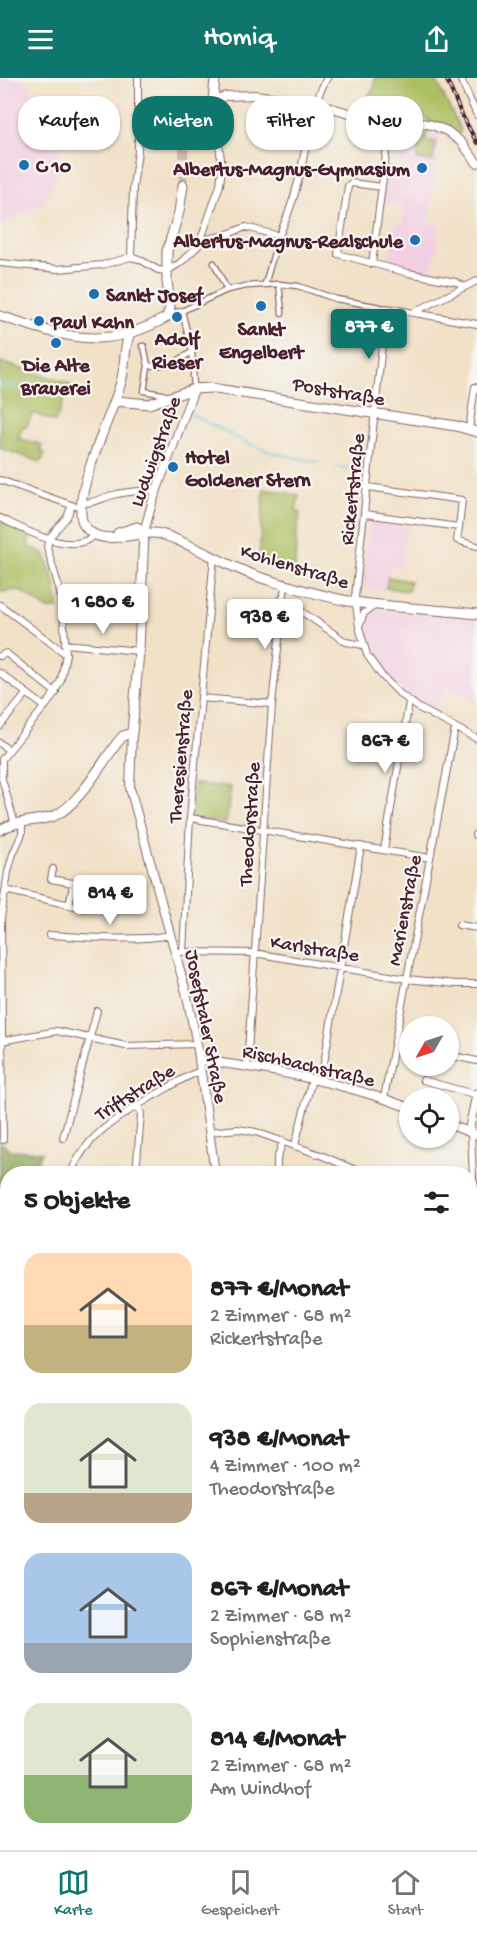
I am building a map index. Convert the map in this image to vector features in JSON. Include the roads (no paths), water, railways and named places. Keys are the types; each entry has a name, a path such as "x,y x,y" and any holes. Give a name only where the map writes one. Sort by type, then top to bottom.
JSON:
{"main road":[{"path":"213,96 215,78"},
{"path":"0,316 75,337 112,338 161,320 169,313 167,251 179,212 183,185"},
{"path":"130,333 121,382 78,506 84,525 95,535 122,538 137,542 144,548"},
{"path":"112,338 125,359"},
{"path":"121,382 126,393 137,404"},
{"name":"Poststraße","path":"115,401 149,404 194,389 234,390 473,431"},
{"path":"110,537 137,527 144,532"},
{"path":"122,538 144,532"},
{"name":"Josefstaler Straße","path":"132,733 139,651 144,532"},
{"name":"Kohlenstraße","path":"144,532 162,534 258,577 316,594 356,602 477,614"},
{"path":"2,826 51,817 65,809 117,743 127,734 132,733"}],"street":[{"path":"130,257 133,187 138,151 138,78"},
{"path":"318,96 327,78"},
{"path":"460,78 477,115"},
{"path":"225,96 247,94 262,96"},
{"path":"473,107 477,98"},
{"path":"423,124 441,128 461,142 477,163"},
{"path":"0,263 58,269 102,265 130,257 158,270 166,271 193,252 201,240 218,194 221,176 220,150"},
{"path":"265,284 279,236 291,208 305,150"},
{"path":"372,264 387,150"},
{"path":"382,187 351,183 348,186 338,251 341,256 408,273 456,282 463,286"},
{"path":"201,240 246,227 279,236"},
{"path":"214,263 227,290"},
{"path":"415,311 477,281"},
{"path":"279,284 282,313"},
{"path":"169,313 182,311 227,290 279,284 298,286 336,298 477,324"},
{"name":"Rickertstraße","path":"386,308 356,602 359,627 363,645 370,660 382,676 409,702 477,739"},
{"name":"Ludwigstraße","path":"144,532 194,389 192,352 182,311"},
{"path":"141,346 144,346 148,366 144,391 165,395 165,399"},
{"path":"148,366 172,364 192,352"},
{"path":"473,431 475,387"},
{"path":"0,480 78,506 130,491 157,490"},
{"path":"368,487 462,500 457,540 477,546"},
{"path":"3,1140 1,918 11,861 22,834 1,772 2,759 56,693 63,672 66,654 63,611 57,579 48,551 49,540 78,506"},
{"path":"365,514 459,527"},
{"path":"0,518 49,540 78,543 89,540 95,535"},
{"name":"Theresienstraße","path":"179,952 214,556"},
{"name":"Theodorstraße","path":"247,1066 272,704 285,584"},
{"path":"282,598 346,642 363,645"},
{"path":"359,627 364,613 380,604"},
{"path":"0,605 66,654"},
{"path":"65,644 139,651"},
{"path":"0,657 6,652 56,693"},
{"path":"0,674 45,707"},
{"path":"0,726 27,693"},
{"path":"201,698 272,704"},
{"path":"384,850 409,702"},
{"name":"Marienstraße","path":"384,1098 455,728"},
{"name":"Josefstaler Straße","path":"132,733 130,788 171,935 179,952 199,1060 214,1166"},
{"path":"0,743 8,750"},
{"path":"190,818 430,858"},
{"path":"295,1145 316,1080 340,967 361,846"},
{"path":"53,869 51,879 73,883 69,905"},
{"path":"5,890 83,908 86,892"},
{"path":"72,890 109,896"},
{"path":"459,925 477,928"},
{"path":"50,935 156,938 171,935"},
{"name":"Karlstraße","path":"179,952 254,953 407,979 477,984"},
{"path":"63,1138 97,1011"},
{"path":"1,1041 57,1031 126,1046 196,1044"},
{"path":"459,1057 477,1061"},
{"name":"Rischbachstraße","path":"199,1060 247,1066 316,1080 399,1104"},
{"name":"Triftstraße","path":"74,1166 92,1139 111,1122 200,1071"},
{"path":"423,1080 477,1094 470,1125 474,1134 475,1166"},
{"path":"136,1166 141,1114 138,1105"},
{"path":"459,1128 474,1134"},
{"path":"209,1132 246,1130 295,1145 345,1166"},
{"path":"278,1166 277,1159 283,1141"}],"waterway":[{"path":"0,384 30,389"},
{"path":"191,414 247,443 273,453 318,462"},
{"path":"336,466 352,469"}],"tunnel":[{"path":"183,185 184,150"}],"railway":[{"path":"446,78 477,143"}],"place":[{"name":"C 10","path":"24,165"},
{"name":"Albertus-Magnus-Gymnasium","path":"422,168"},
{"name":"Albertus-Magnus-Realschule","path":"415,240"},
{"name":"Sankt Josef","path":"94,294"},
{"name":"Sankt Engelbert","path":"261,306"},
{"name":"Adolf Rieser","path":"177,317"},
{"name":"Paul Kahn","path":"39,321"},
{"name":"Die Alte Brauerei","path":"56,343"},
{"name":"Hotel Goldener Stern","path":"173,467"}]}
